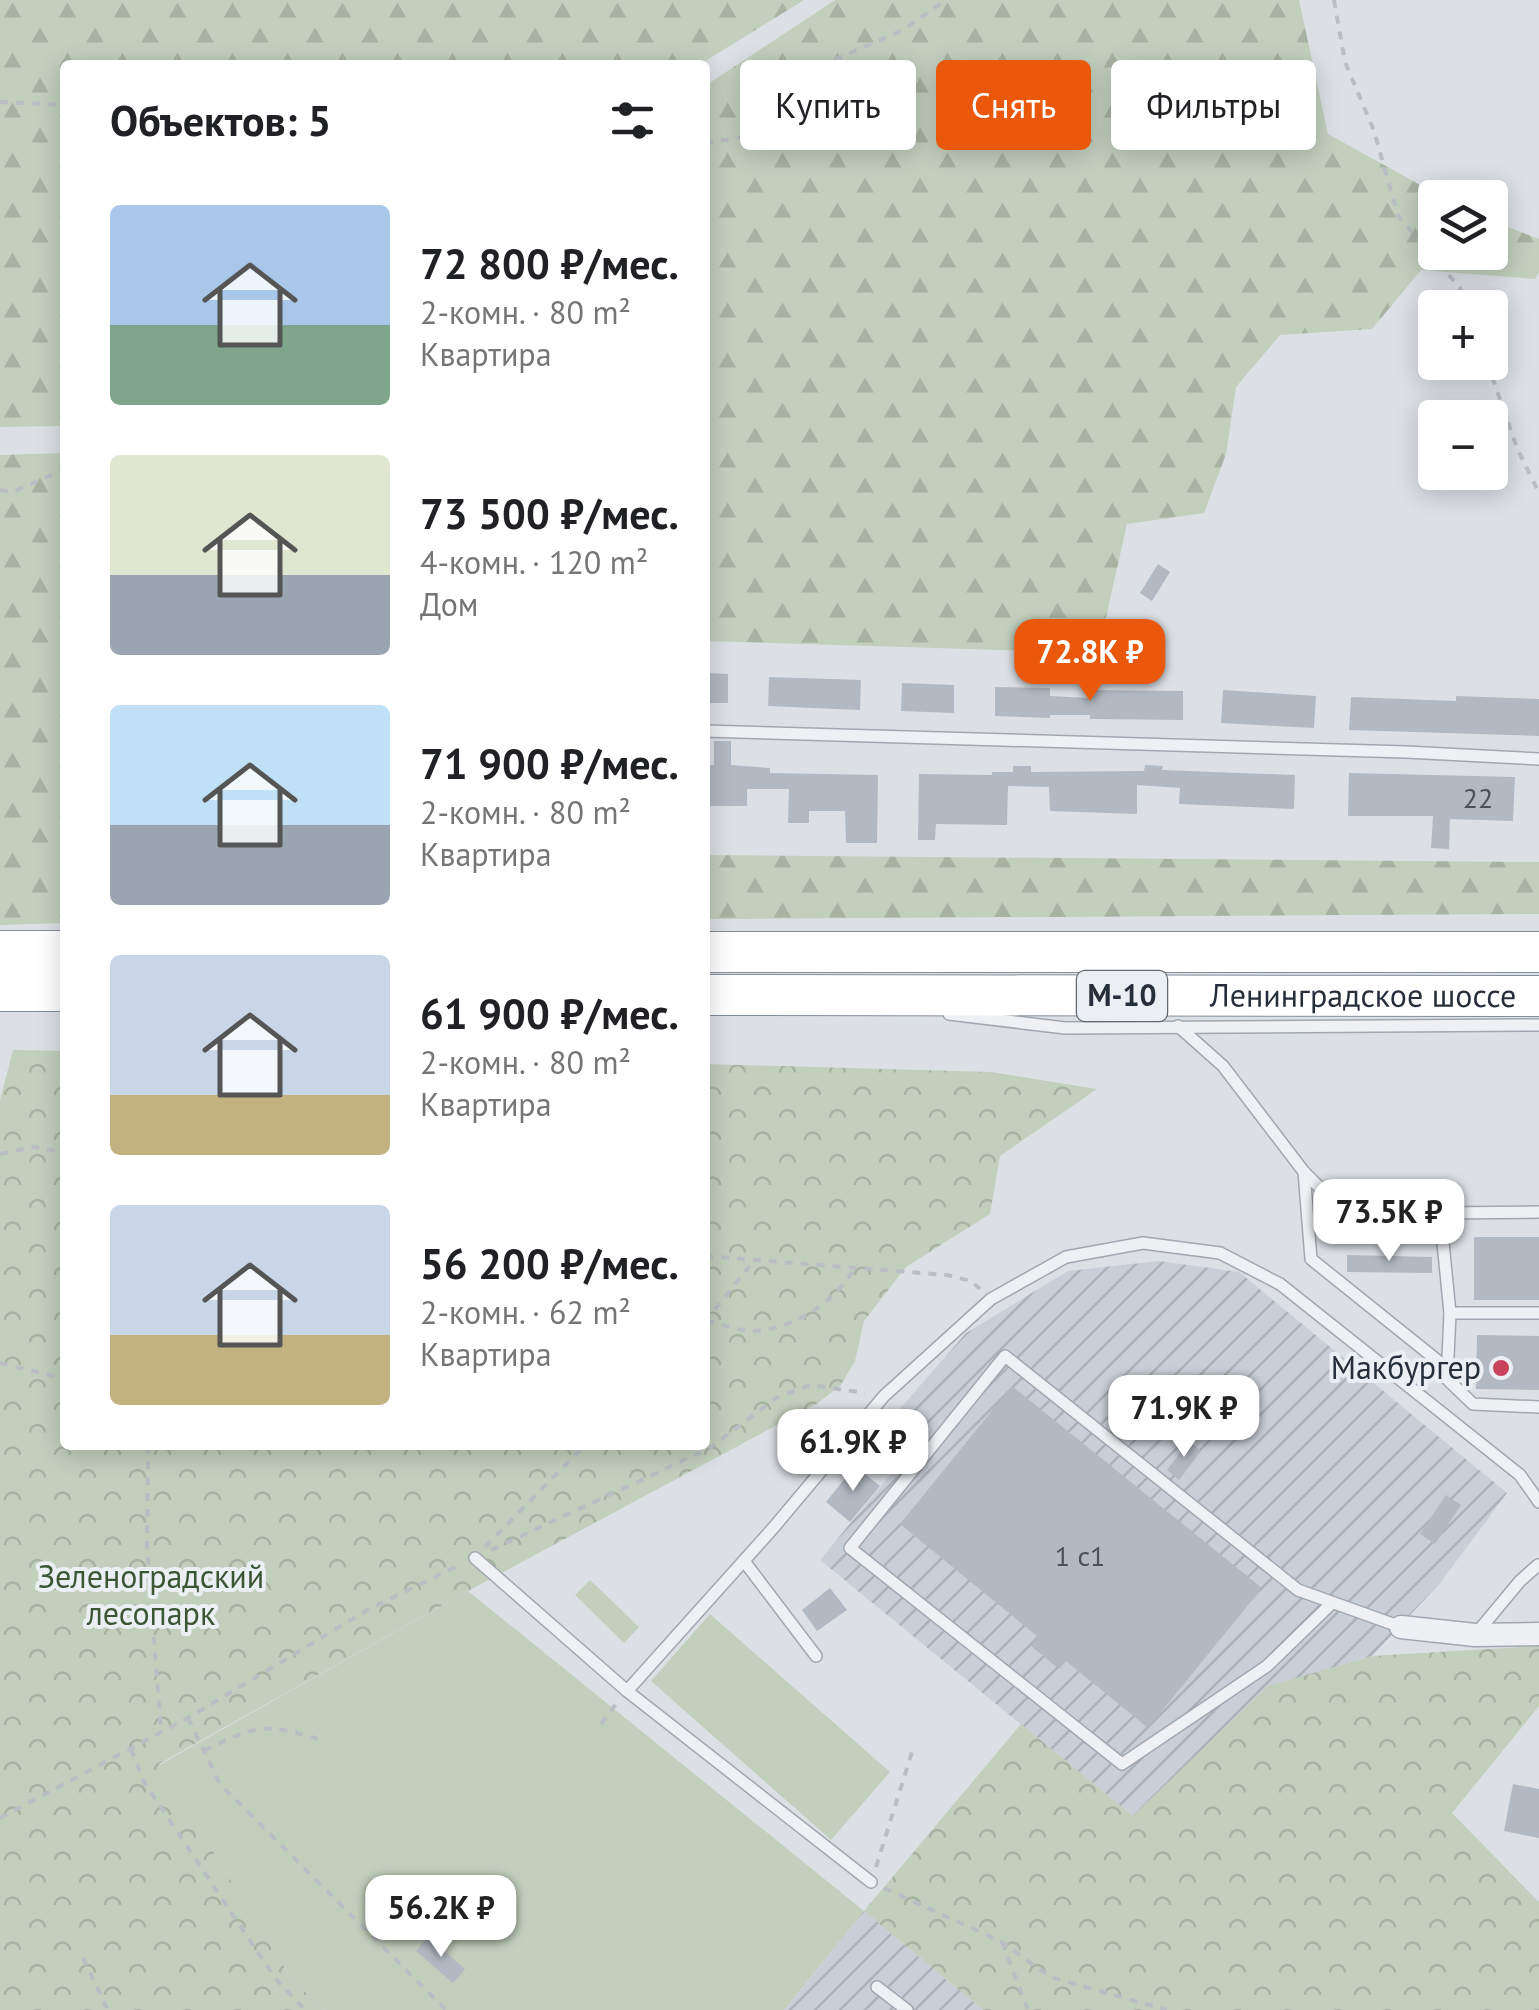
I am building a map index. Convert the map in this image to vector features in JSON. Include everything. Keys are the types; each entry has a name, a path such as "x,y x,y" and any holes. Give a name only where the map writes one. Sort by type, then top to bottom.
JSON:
{"highway":[{"path":"0,952 60,952"},
{"name":"Ленинградское шоссе","path":"710,952 1539,952"},
{"path":"0,991 60,992"},
{"name":"Ленинградское шоссе","path":"710,994 1539,996"}],"street":[{"path":"1401,1627 1475,1635 1539,1634"}],"lane":[{"path":"710,731 1539,758"},
{"path":"796,995 911,1009"},
{"path":"930,1012 1065,1028 1539,1026"},
{"path":"1178,1026 1223,1066 1304,1172 1338,1206 1440,1213 1539,1212"},
{"path":"1304,1172 1311,1259 1448,1369"},
{"path":"1440,1213 1450,1313 1448,1379 1473,1404 1539,1406"},
{"path":"627,1691 744,1562 884,1396 991,1299 1066,1257 1143,1243 1220,1253 1280,1284 1520,1476 1539,1502"},
{"path":"1450,1313 1539,1313"},
{"path":"1332,1603 1267,1666 1122,1764 850,1548 1004,1356 1298,1590 1401,1627"},
{"path":"474,1558 627,1691 871,1882"},
{"path":"744,1562 816,1656"},
{"path":"1475,1635 1539,1564"},
{"path":"877,1987 906,2010"}],"path":[{"path":"710,142 738,138 776,116 820,66 903,30 946,0"},
{"path":"1334,0 1345,62 1374,131 1398,216 1461,290"},
{"path":"0,102 60,105"},
{"path":"1493,380 1517,448 1539,494"},
{"path":"0,490 12,492 60,471"},
{"path":"0,1154 32,1147 60,1151"},
{"path":"710,1257 946,1275 971,1281 991,1299"},
{"path":"710,1316 754,1262"},
{"path":"710,1322 752,1331 794,1322 839,1294 854,1270"},
{"path":"0,1362 60,1378"},
{"path":"710,1448 776,1398 811,1386 884,1396"},
{"path":"148,1450 146,1546 161,1731"},
{"path":"474,1558 580,1450"},
{"path":"0,1818 188,1718 372,1608 706,1450"},
{"path":"601,1724 627,1691"},
{"path":"188,1718 220,1784 446,2010"},
{"path":"204,1750 243,1731 265,1726 326,1740"},
{"path":"131,1748 144,1782 275,1978 305,2010"},
{"path":"912,1752 871,1882 1002,1942 1050,1978 1167,2010"},
{"path":"1002,1942 1028,2010"},
{"path":"83,1958 108,2010"}],"shaded area":[{"path":"1159,1261 1239,1272 1507,1493 1441,1582 1372,1656 1268,1687 1133,1816 820,1560 891,1474 863,1451 966,1333 1068,1271"},
{"path":"864,1911 983,2010 784,2010"}],"green space":[{"path":"0,0 804,0 707,60 60,60 60,426 0,427"},
{"path":"835,0 1299,0 1312,60 1111,60 1111,150 1316,150 1316,79 1328,134 1418,184 1421,270 1372,329 1280,335 1236,387 1226,454 1204,513 1127,524 1098,653 710,641 710,83 740,63 740,150 916,150 916,60 744,60"},
{"path":"1508,227 1539,239 1539,272 1535,279 1421,270 1508,270"},
{"path":"60,453 60,923 0,925 0,455"},
{"path":"710,855 1539,862 1539,914 710,919"},
{"name":"Зеленоградский лесопарк","path":"13,1050 60,1051 60,1450 710,1450 710,1064 991,1072 1097,1089 1000,1156 990,1214 906,1267 864,1321 855,1361 841,1385 818,1403 468,1591 159,1764 291,1977 324,2010 0,2010 0,1100"},
{"path":"590,1580 639,1627 624,1643 575,1595"},
{"path":"468,1591 864,1911 784,2010 324,2010 291,1977 159,1765"},
{"path":"710,1614 890,1772 831,1840 651,1681"},
{"path":"1539,1646 1539,1706 1452,1813 1539,1902 1539,2010 983,2010 864,1911 1021,1724 1133,1816 1268,1686 1372,1656"}],"building":[{"path":"1158,564 1170,572 1152,601 1140,593"},
{"path":"710,673 728,674 728,703 710,703"},
{"path":"769,677 861,680 860,710 768,706"},
{"path":"902,683 954,685 954,713 901,711"},
{"path":"995,687 1050,688 1050,696 1090,698 1090,690 1183,691 1183,720 1090,719 1090,715 995,716"},
{"path":"1223,690 1316,696 1314,728 1221,723"},
{"path":"1456,696 1539,699 1539,736 1349,730 1351,697 1456,701"},
{"path":"714,741 731,741 731,765 770,768 770,773 878,775 877,843 846,843 845,811 809,811 809,823 788,823 789,789 747,789 747,806 710,806 710,765 714,765"},
{"path":"1145,765 1163,766 1162,770 1295,775 1294,809 1179,804 1180,788 1137,785 1137,814 1050,811 1049,787 1008,786 1007,825 936,824 935,840 918,840 919,774 992,775 1013,772 1013,766 1031,766 1031,772 1144,771"},
{"path":"1349,773 1515,777 1513,821 1450,819 1449,849 1431,848 1433,816 1348,816"},
{"path":"1474,1237 1539,1237 1539,1300 1474,1300"},
{"path":"1347,1255 1432,1257 1432,1273 1347,1272"},
{"path":"1477,1335 1539,1336 1539,1390 1476,1389"},
{"path":"1012,1386 1262,1588 1148,1728 1066,1661 1059,1669 1031,1646 1038,1637 900,1524"},
{"path":"1189,1441 1201,1451 1179,1480 1167,1470"},
{"path":"855,1466 880,1486 850,1522 826,1502"},
{"path":"1446,1495 1461,1505 1435,1544 1420,1534"},
{"path":"830,1588 847,1610 817,1631 802,1610"},
{"path":"1513,1784 1539,1789 1539,1838 1504,1831"},
{"path":"428,1937 465,1969 453,1983 416,1951"}],"place":[{"name":"Макбургер","path":"1501,1368"}]}
